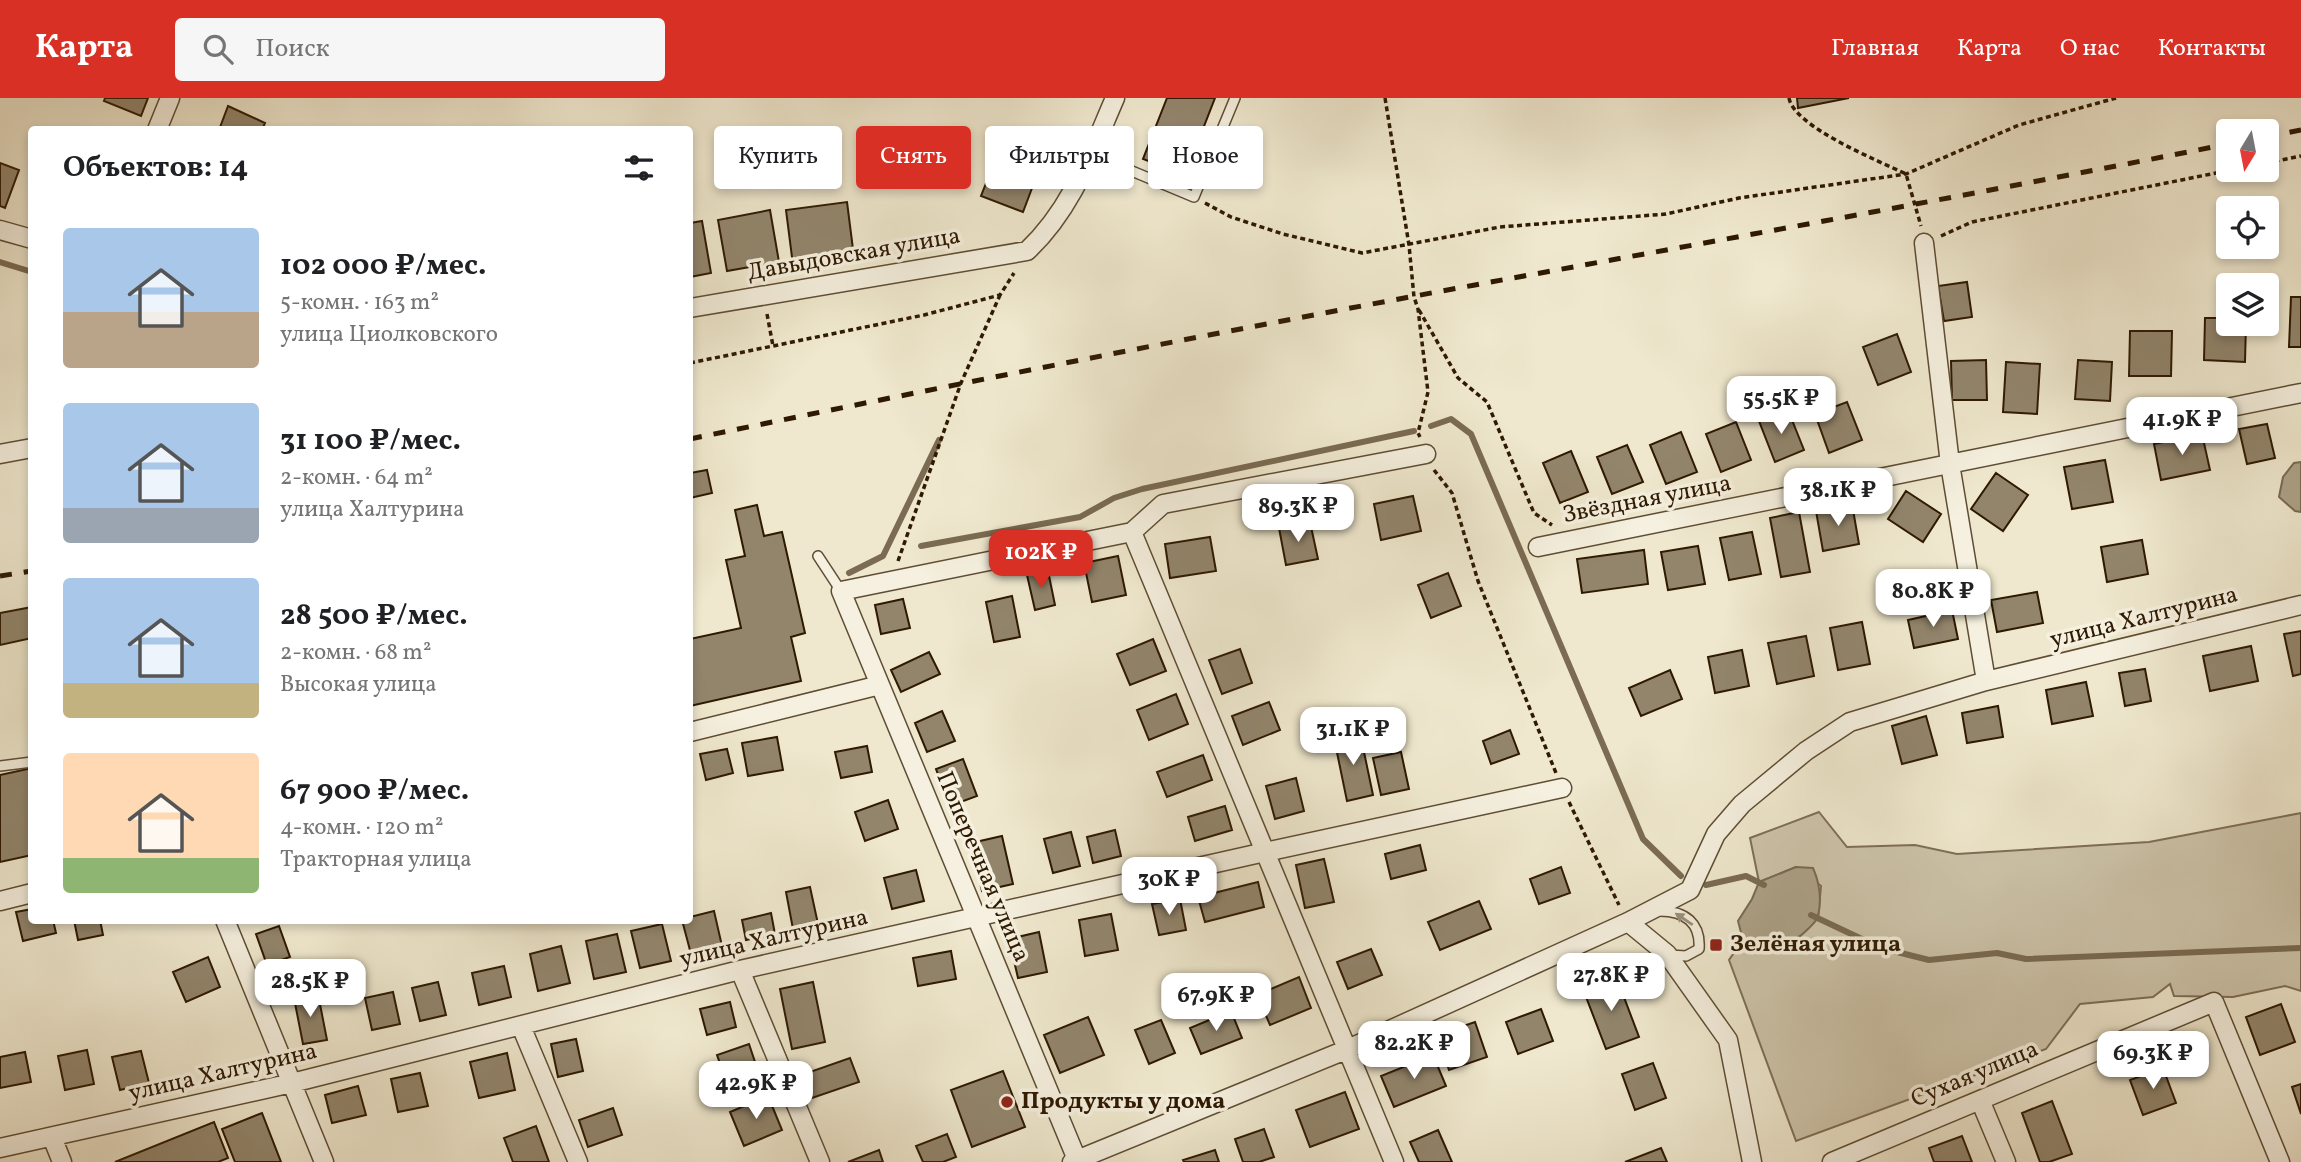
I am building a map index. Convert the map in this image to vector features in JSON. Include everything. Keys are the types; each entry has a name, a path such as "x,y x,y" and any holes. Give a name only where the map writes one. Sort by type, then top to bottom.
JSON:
{"street":[{"path":"159,126 170,98"},
{"path":"1103,126 1115,98"},
{"path":"1027,251 1046,233 1075,189"},
{"path":"0,230 28,238"},
{"path":"1924,243 1950,464 1986,681"},
{"name":"Давыдовская улица","path":"693,307 1027,251"},
{"name":"Звёздная улица","path":"1538,547 2301,393"},
{"path":"0,454 28,449"},
{"path":"841,591 1132,532 1163,504 1426,454"},
{"path":"1132,532 1394,1162"},
{"name":"Поперечная улица","path":"841,591 1076,1161"},
{"name":"улица Халтурина","path":"1076,1161 1348,1049 1628,922 1690,890 1716,834 1742,804 1806,751 1850,722 1986,681 2301,605"},
{"path":"693,731 880,685"},
{"name":"улица Халтурина","path":"0,1148 292,1083 740,971 1562,788"},
{"path":"0,901 28,894"},
{"path":"1628,922 1667,954 1728,1040 1752,1162"},
{"path":"227,924 324,1162"},
{"path":"740,971 820,1162"},
{"name":"Сухая улица","path":"1832,1162 2214,1002 2280,1162"},
{"path":"521,1026 578,1162"},
{"path":"1980,1100 2006,1162"},
{"path":"52,1137 62,1162"}],"lane":[{"path":"1134,172 1194,197 1235,98"},
{"path":"818,556 841,591"},
{"path":"0,766 28,762"},
{"path":"1649,911 1671,911 1690,920 1700,935 1699,949 1686,956 1667,954"}],"path":[{"path":"1385,98 1409,246 1428,392 1418,433 1428,463 1452,493 1478,581 1562,788 1628,922"},
{"path":"1789,98 1790,105 1800,117 1835,139 1906,174 1917,206 1924,243 1972,222 2216,173"},
{"path":"1194,197 1231,217 1283,234 1362,253 1500,227 1666,214 1739,198 1906,174 2019,125 2116,98"},
{"path":"2279,160 2301,156"},
{"path":"897,563 961,383 1000,295 1027,251"},
{"path":"764,294 773,346"},
{"path":"693,362 924,315 1000,295"},
{"path":"1418,309 1458,378 1487,402 1534,513 1573,540"}],"shaded area":[{"path":"2301,462 2301,512 2295,511 2279,497 2283,477 2294,463"},
{"path":"1819,812 1847,847 1915,845 1957,854 2149,842 2301,813 2301,991 2285,986 2233,997 2174,996 2170,984 2153,997 2080,1004 2046,1049 1796,1141 1729,960 1743,940 1756,947 1818,919 1821,886 1796,867 1759,882 1750,838"},
{"path":"1796,867 1813,868 1820,898 1815,921 1801,935 1786,943 1768,946 1743,940 1738,921 1759,882"}],"building":[{"path":"105,98 148,98 141,116 104,101"},
{"path":"1167,98 1215,98 1204,126 1156,126"},
{"path":"1797,98 1849,98 1798,108"},
{"path":"228,106 265,123 264,126 220,126"},
{"path":"1148,146 1148,161 1143,159"},
{"path":"0,163 19,170 5,208 0,206"},
{"path":"985,186 985,189 1032,189 1023,212 981,196"},
{"path":"847,202 854,257 793,265 786,210"},
{"path":"770,210 779,262 727,271 718,220"},
{"path":"702,221 711,273 693,276 693,222"},
{"path":"1967,282 1972,317 1944,321 1938,286"},
{"path":"2291,297 2301,297 2301,347 2289,347"},
{"path":"2205,318 2216,318 2216,336 2246,336 2245,362 2204,360"},
{"path":"2130,331 2172,331 2171,376 2129,376"},
{"path":"1897,334 1911,372 1878,385 1863,347"},
{"path":"1986,360 1987,400 1952,400 1951,361"},
{"path":"2078,360 2112,362 2110,401 2075,399"},
{"path":"2006,362 2040,364 2037,414 2003,412"},
{"path":"1847,402 1862,440 1829,453 1815,414"},
{"path":"1788,410 1804,450 1775,462 1759,421"},
{"path":"1736,422 1751,460 1721,472 1706,434"},
{"path":"2267,424 2275,458 2247,464 2239,429"},
{"path":"1681,432 1697,472 1666,484 1650,445"},
{"path":"2202,434 2210,470 2161,480 2154,444"},
{"path":"1627,445 1643,482 1612,494 1597,457"},
{"path":"1571,451 1588,492 1560,503 1543,463"},
{"path":"2105,460 2113,502 2072,509 2064,467"},
{"path":"707,470 712,493 693,497 693,472"},
{"path":"1996,473 2028,495 2003,531 1971,509"},
{"path":"1906,491 1941,514 1923,542 1888,519"},
{"path":"1413,496 1421,531 1381,540 1374,504"},
{"path":"1852,504 1859,544 1823,551 1816,511"},
{"path":"757,505 764,536 782,532 805,633 791,637 801,681 693,705 693,638 741,628 726,560 745,556 735,510"},
{"path":"1799,512 1810,572 1781,577 1770,518"},
{"path":"1310,522 1318,559 1286,565 1279,528"},
{"path":"1752,532 1761,574 1729,580 1720,538"},
{"path":"1210,537 1216,571 1170,578 1165,544"},
{"path":"2142,540 2148,574 2107,582 2101,547"},
{"path":"1698,546 1705,584 1668,590 1661,552"},
{"path":"1644,550 1648,584 1582,593 1577,559"},
{"path":"1118,556 1126,595 1092,602 1084,563"},
{"path":"1048,571 1055,605 1035,610 1027,575"},
{"path":"1448,573 1461,606 1431,618 1418,585"},
{"path":"2037,592 2043,623 1997,632 1991,600"},
{"path":"1012,596 1020,637 994,642 986,602"},
{"path":"903,599 910,628 881,634 875,605"},
{"path":"28,608 28,639 0,645 0,613"},
{"path":"1952,610 1958,639 1914,648 1908,620"},
{"path":"1862,622 1870,664 1838,670 1830,628"},
{"path":"2301,631 2301,674 2293,676 2284,634"},
{"path":"1806,636 1814,676 1777,684 1768,643"},
{"path":"1153,639 1166,671 1130,685 1117,654"},
{"path":"2251,646 2258,681 2210,691 2203,656"},
{"path":"1240,649 1252,683 1222,694 1209,660"},
{"path":"1742,650 1749,686 1715,693 1708,657"},
{"path":"929,652 940,674 901,692 891,670"},
{"path":"2145,669 2151,701 2125,706 2119,673"},
{"path":"1670,670 1682,699 1641,716 1629,688"},
{"path":"2086,682 2093,716 2052,724 2046,690"},
{"path":"1176,694 1188,724 1149,740 1137,710"},
{"path":"1269,702 1280,730 1243,745 1232,716"},
{"path":"1998,706 2003,737 1967,743 1962,713"},
{"path":"942,711 955,741 927,752 915,723"},
{"path":"1926,716 1937,755 1902,764 1892,726"},
{"path":"1510,730 1519,754 1491,764 1483,741"},
{"path":"1360,733 1373,795 1347,801 1334,738"},
{"path":"777,737 783,770 748,776 742,743"},
{"path":"867,746 872,772 841,778 835,752"},
{"path":"727,749 733,773 706,780 700,754"},
{"path":"1401,752 1409,789 1381,795 1373,758"},
{"path":"1203,755 1212,780 1167,797 1157,772"},
{"path":"963,759 977,796 950,806 936,769"},
{"path":"28,769 28,856 0,862 0,775"},
{"path":"1296,778 1304,811 1275,819 1266,786"},
{"path":"888,800 898,829 865,841 855,812"},
{"path":"1225,806 1232,830 1195,841 1188,817"},
{"path":"1115,830 1121,856 1093,863 1087,837"},
{"path":"1071,832 1080,866 1053,873 1044,839"},
{"path":"1002,836 1013,884 982,891 971,843"},
{"path":"1420,845 1426,870 1391,879 1385,854"},
{"path":"1324,859 1334,902 1305,908 1296,865"},
{"path":"1561,867 1570,893 1539,904 1530,879"},
{"path":"916,870 924,901 892,909 884,878"},
{"path":"1258,882 1264,907 1205,922 1198,897"},
{"path":"810,887 818,924 793,929 786,892"},
{"path":"1180,899 1186,930 1159,935 1152,904"},
{"path":"1479,901 1491,929 1440,950 1428,922"},
{"path":"28,910 28,924 54,924 56,933 23,941 16,912"},
{"path":"714,911 722,946 691,954 683,924 693,924 693,916"},
{"path":"771,913 775,934 746,940 742,920"},
{"path":"1111,914 1118,950 1085,956 1079,920"},
{"path":"75,924 101,924 103,935 78,940"},
{"path":"662,924 671,961 640,968 631,931"},
{"path":"279,926 290,957 267,965 256,934"},
{"path":"1039,932 1047,972 1018,978 1009,939"},
{"path":"617,934 626,972 594,979 586,941"},
{"path":"561,946 570,983 538,991 530,954"},
{"path":"1371,949 1382,975 1348,989 1337,962"},
{"path":"951,951 956,979 918,986 913,958"},
{"path":"208,957 220,987 186,1002 173,972"},
{"path":"504,966 511,997 479,1005 472,973"},
{"path":"1616,976 1639,1037 1606,1049 1583,989"},
{"path":"1299,977 1311,1008 1270,1025 1257,995"},
{"path":"438,982 446,1015 420,1021 412,988"},
{"path":"813,982 825,1042 792,1049 780,989"},
{"path":"393,992 400,1024 372,1030 365,998"},
{"path":"318,994 327,1040 303,1044 294,998"},
{"path":"730,1002 736,1027 707,1035 700,1009"},
{"path":"2281,1004 2295,1042 2260,1055 2246,1017"},
{"path":"1541,1009 1553,1041 1518,1054 1506,1022"},
{"path":"1231,1011 1242,1038 1201,1054 1190,1028"},
{"path":"1088,1017 1104,1055 1060,1073 1044,1035"},
{"path":"1161,1020 1175,1053 1149,1064 1135,1030"},
{"path":"1475,1022 1487,1057 1449,1070 1437,1035"},
{"path":"576,1039 583,1071 558,1077 551,1044"},
{"path":"749,1044 760,1077 729,1088 717,1055"},
{"path":"87,1050 94,1084 65,1090 58,1056"},
{"path":"141,1051 149,1083 120,1090 112,1057"},
{"path":"25,1052 31,1082 0,1088 0,1057"},
{"path":"507,1053 515,1090 479,1098 470,1062"},
{"path":"1433,1055 1446,1086 1394,1107 1381,1076"},
{"path":"850,1058 859,1082 812,1098 804,1074"},
{"path":"1653,1063 1666,1098 1635,1110 1622,1074"},
{"path":"2163,1068 2176,1103 2143,1115 2130,1080"},
{"path":"1003,1071 1025,1127 972,1147 951,1090"},
{"path":"420,1073 428,1106 398,1112 391,1079"},
{"path":"2301,1084 2301,1114 2292,1087"},
{"path":"358,1086 366,1115 332,1123 325,1095"},
{"path":"1345,1092 1359,1129 1310,1147 1296,1110"},
{"path":"768,1096 782,1130 744,1146 730,1112"},
{"path":"2052,1101 2072,1154 2049,1162 2040,1162 2022,1113"},
{"path":"613,1108 622,1135 588,1147 579,1120"},
{"path":"262,1113 281,1162 235,1162 222,1129"},
{"path":"214,1122 228,1158 218,1162 115,1162"},
{"path":"536,1126 549,1162 513,1162 504,1138"},
{"path":"1264,1129 1274,1157 1259,1162 1243,1162 1235,1139"},
{"path":"1438,1130 1452,1162 1419,1162 1410,1142"},
{"path":"947,1134 956,1157 943,1162 923,1162 916,1146"},
{"path":"1962,1136 1972,1162 1934,1162 1929,1148"},
{"path":"1661,1148 1667,1162 1625,1162"},
{"path":"879,1150 883,1162 848,1162"},
{"path":"1215,1150 1219,1162 1183,1160"}],"waterway":[{"path":"0,262 28,271"},
{"path":"1431,426 1451,419 1471,434 1643,839 1681,876"},
{"path":"921,546 1080,517 1114,498 1142,489 1414,431"},
{"path":"849,573 883,556 939,440"},
{"path":"1706,885 1746,876 1764,885"},
{"path":"1811,915 1881,948 1929,960 1997,953 2026,959 2301,948"}],"railway":[{"path":"2279,134 2301,130"},
{"path":"693,438 1234,330 2216,146"},
{"path":"0,576 28,572"}],"place":[{"name":"Зелёная улица","path":"1716,945"},
{"name":"Продукты у дома","path":"1007,1102"}]}
